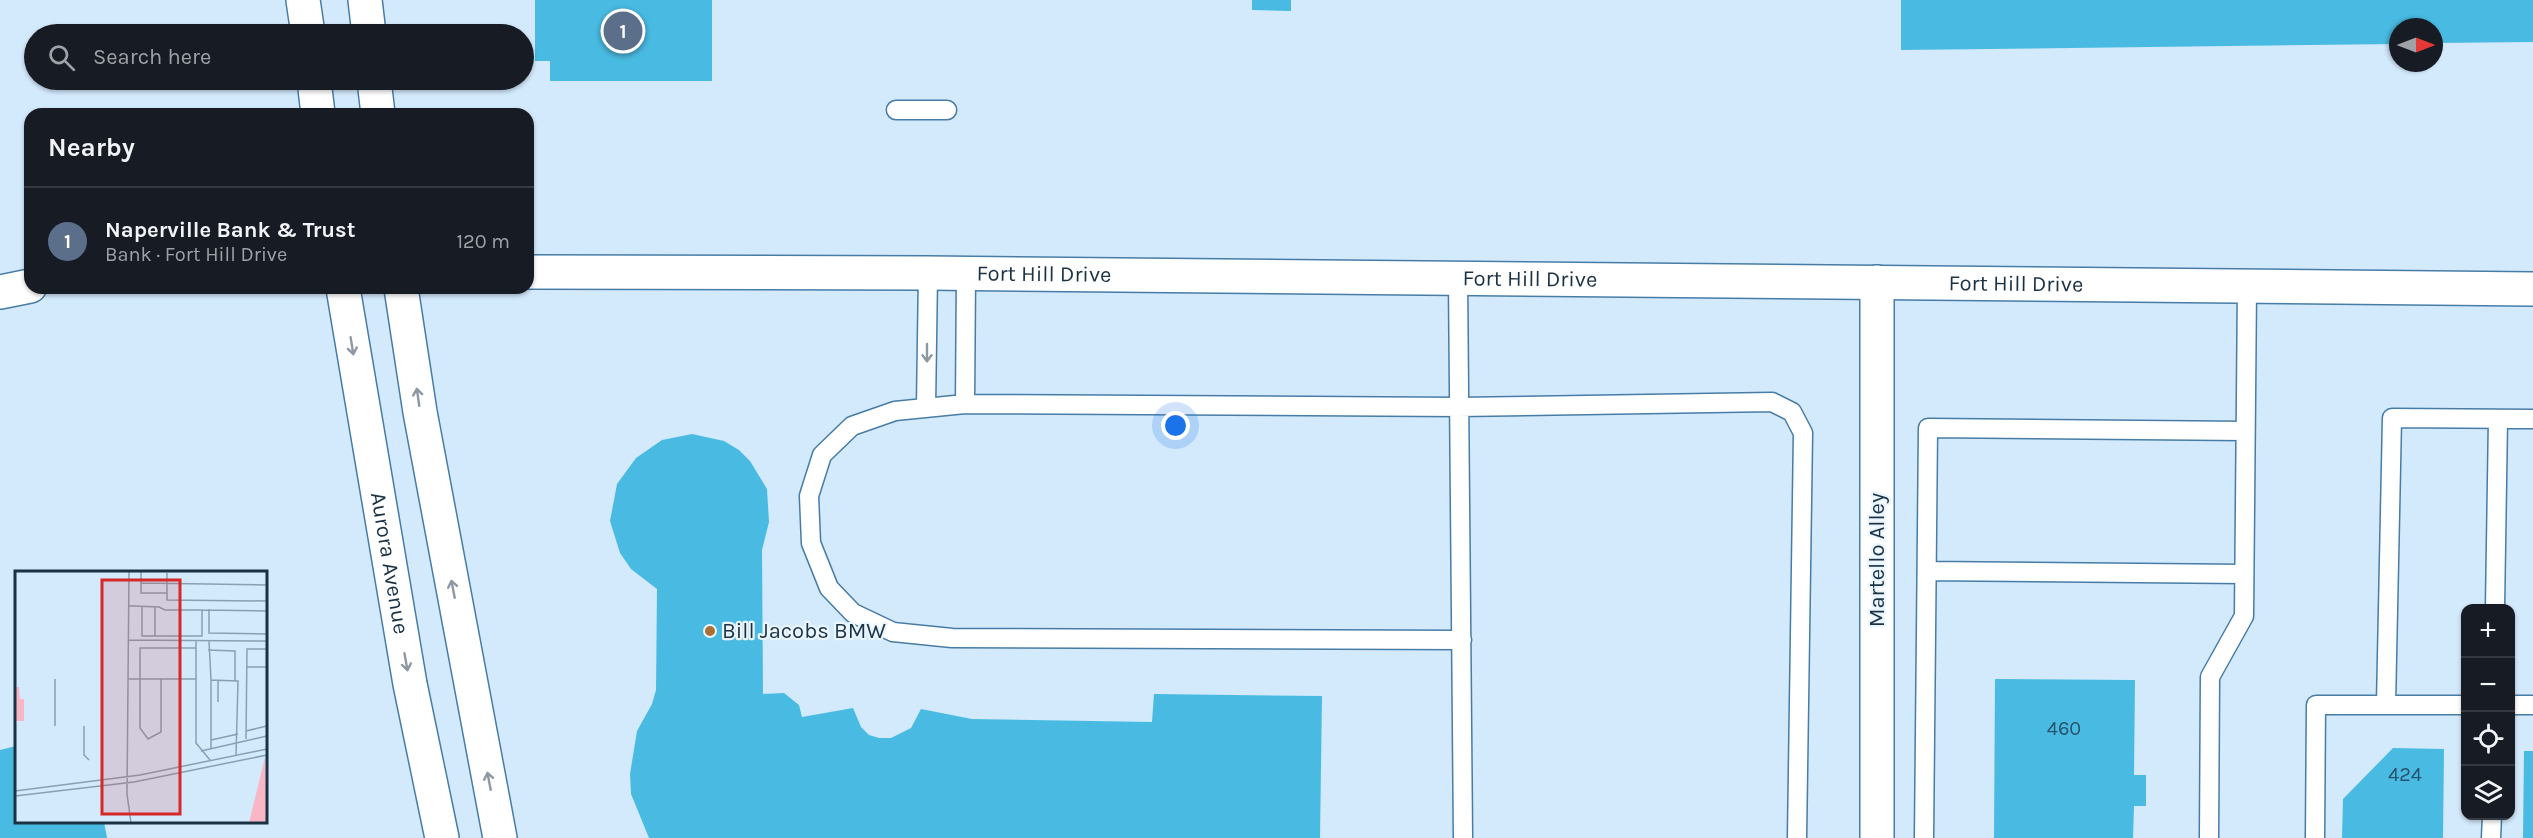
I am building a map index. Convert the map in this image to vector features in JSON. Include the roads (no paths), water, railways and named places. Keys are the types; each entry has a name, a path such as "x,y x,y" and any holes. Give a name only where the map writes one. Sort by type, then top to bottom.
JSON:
{"street":[{"path":"303,0 307,24"},
{"path":"364,0 368,24"},
{"path":"315,90 317,108"},
{"path":"375,90 377,108"},
{"name":"Fort Hill Drive","path":"534,272 928,273 2533,289"},
{"name":"Martello Alley","path":"1877,282 1877,838"},
{"path":"0,292 24,287"},
{"name":"Aurora Avenue","path":"344,294 410,684 442,838"},
{"path":"402,294 420,412 500,838"}],"lane":[{"path":"896,110 947,110"},
{"path":"926,407 928,273"},
{"path":"964,404 966,274"},
{"path":"1458,279 1463,838"},
{"path":"2209,838 2210,677 2244,616 2247,286"},
{"path":"1462,640 952,638 893,632 853,612 829,588 811,543 808,496 822,455 852,426 895,411 926,407 964,404 1459,407 1772,402 1792,412 1803,433 1797,838"},
{"path":"2386,705 2392,418 2533,420"},
{"path":"2495,604 2498,419"},
{"path":"1924,838 1928,428 2246,431"},
{"path":"1927,571 2244,574"},
{"path":"2314,838 2316,705 2461,705"},
{"path":"2515,705 2533,705"},
{"path":"2491,838 2492,820"}],"place":[{"name":"Naperville Bank & Trust","path":"623,31"},
{"name":"Bill Jacobs BMW","path":"710,631"}]}
